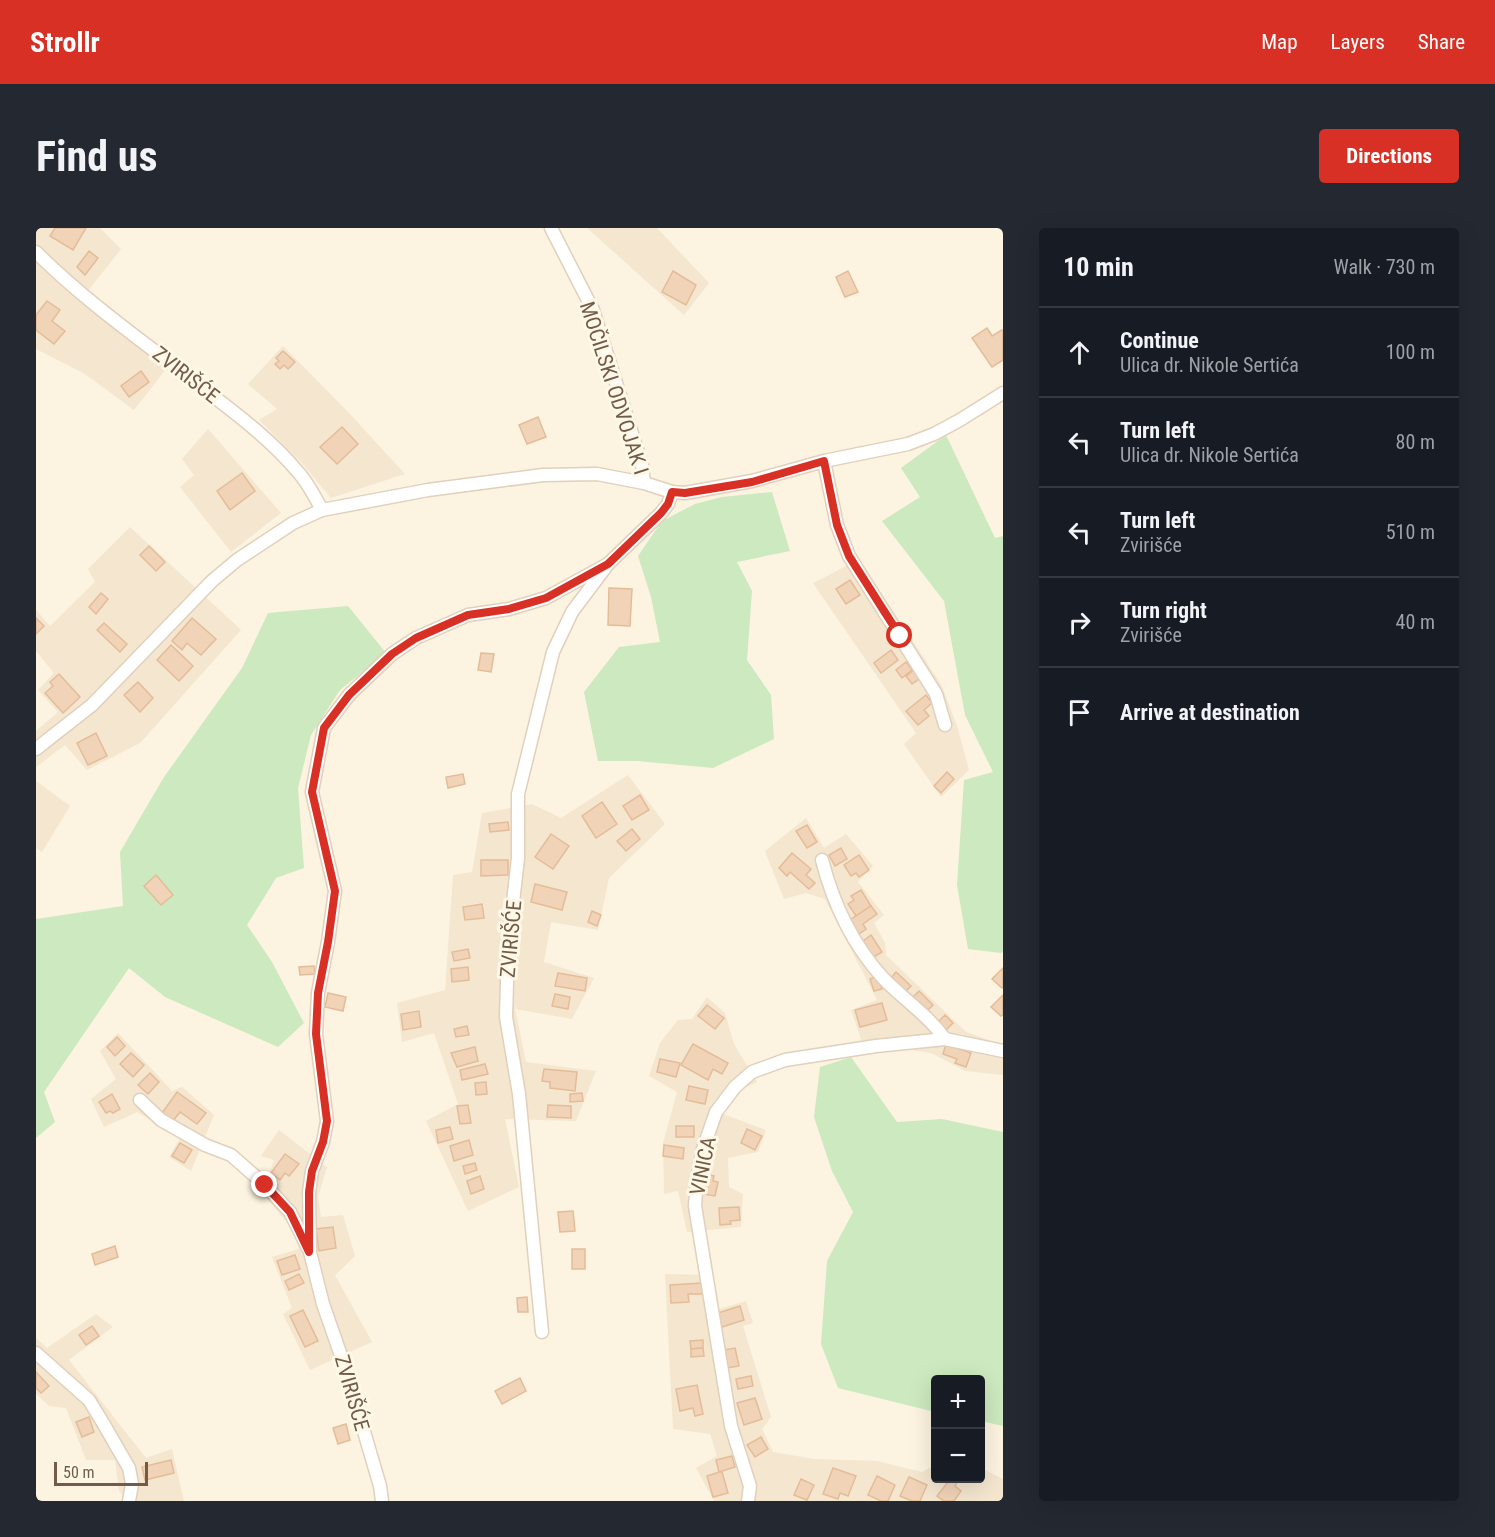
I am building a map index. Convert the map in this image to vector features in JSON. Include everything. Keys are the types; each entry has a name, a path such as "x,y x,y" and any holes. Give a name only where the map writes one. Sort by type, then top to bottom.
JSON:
{"street":[{"name":"MOČILSKI ODVOJAK I","path":"551,228 593,310 642,465 645,483"},
{"name":"ZVIRIŠĆE","path":"36,252 89,301 245,422 297,470 322,510"},
{"path":"36,749 92,705 212,581 237,560 293,523 322,510 428,490 543,475 597,474 685,493 752,482 824,461 908,444 934,434 1003,393"},
{"path":"824,461 837,525 849,556 936,694 945,725"},
{"name":"ZVIRIŠĆE","path":"542,1332 519,1094 506,1017 508,946 518,858 518,794 553,652 572,612 608,564 661,513 668,504 672,492"},
{"name":"ZVIRIŠĆE","path":"309,1252 309,1192 312,1171 323,1142 327,1121 316,1034 318,993 335,891 312,792 324,728 349,695 392,654 416,638 468,615 509,609 546,598 608,564"},
{"path":"822,860 830,891 862,953 884,979 932,1023 945,1039"},
{"name":"VINICA","path":"748,1501 750,1486 730,1426 694,1206 703,1149 716,1112 735,1088 752,1072 785,1060 945,1039 1003,1052"},
{"name":"ZVIRIŠĆE","path":"140,1100 161,1120 205,1145 231,1155 265,1185 290,1212 309,1252 380,1486 382,1501"},
{"path":"36,1353 89,1400 104,1423 129,1468 132,1484 129,1501"}],"shaded area":[{"path":"36,228 100,228 121,249 87,292 173,360 134,410 85,374 36,349"},
{"path":"587,228 657,228 709,283 684,315"},
{"path":"283,346 405,474 331,498 301,462 259,420 277,409 248,384"},
{"path":"208,429 281,513 231,552 180,487 194,475 182,459"},
{"path":"130,527 241,630 140,743 87,770 65,745 36,767 36,731 58,712 38,690 54,673 36,651 36,610 50,626 95,582 88,569"},
{"path":"854,562 881,593 942,686 958,729 969,770 941,797 904,744 916,733 813,583"},
{"path":"628,775 665,824 609,878 598,930 551,922 544,962 594,978 572,1019 515,1009 526,1062 596,1071 576,1121 505,1119 519,1187 468,1211 426,1121 458,1104 434,1033 402,1042 397,1003 445,990 453,875 472,872 482,813 532,804 561,818"},
{"path":"36,781 70,806 42,852 36,848"},
{"path":"806,818 824,848 846,834 873,866 858,882 884,915 874,923 885,943 886,955 966,1032 1003,1045 1003,1075 965,1071 931,1053 862,1042 851,1010 877,1000 825,899 806,893 784,899 765,851"},
{"path":"707,997 725,1013 734,1044 757,1082 738,1091 723,1114 766,1130 758,1152 728,1158 729,1187 743,1194 741,1227 687,1232 678,1191 664,1194 663,1143 677,1092 649,1076 660,1043 678,1020 692,1019"},
{"path":"118,1033 172,1091 182,1087 214,1115 191,1171 169,1157 180,1138 137,1112 104,1127 91,1099 116,1079 100,1051"},
{"path":"279,1130 327,1167 318,1197 321,1217 343,1215 355,1256 335,1275 372,1342 310,1370 283,1314 292,1308 272,1257 299,1249 292,1228 262,1193 274,1160 261,1156"},
{"path":"665,1274 710,1275 716,1310 746,1301 753,1323 743,1326 771,1417 762,1429 773,1452 814,1459 877,1461 922,1472 931,1467 931,1483 985,1483 985,1470 1003,1479 1003,1501 714,1501 696,1468 717,1456 710,1434 673,1429"},
{"path":"96,1314 113,1327 69,1360 146,1458 172,1449 184,1501 129,1501 119,1491 115,1460 86,1460 66,1408 49,1406 36,1394 36,1338 47,1348"}],"green space":[{"path":"946,435 995,538 1003,536 1003,951 1001,953 968,949 957,885 964,780 993,772 965,715 944,601 882,521 920,497 901,468"},
{"path":"772,492 790,551 737,562 752,591 747,660 771,695 774,739 713,768 637,761 598,761 584,692 619,647 660,642 651,597 638,556 662,521 695,504 722,497"},
{"path":"348,606 386,653 340,690 311,735 298,788 304,868 276,878 247,925 272,962 304,1023 278,1047 165,997 129,968 44,1092 55,1122 36,1138 36,919 123,906 120,852 164,777 242,668 268,613"},
{"path":"851,1057 897,1122 942,1119 1003,1132 1003,1426 985,1422 985,1375 931,1375 931,1411 838,1388 821,1344 827,1261 853,1212 832,1171 814,1117 820,1067"}],"building":[{"path":"55,228 86,228 73,250 50,236"},
{"path":"89,251 98,258 85,275 77,267"},
{"path":"673,271 696,285 686,305 662,292"},
{"path":"848,271 858,292 845,297 836,277"},
{"path":"47,301 60,310 52,321 65,331 54,344 36,330 36,315"},
{"path":"987,328 992,336 1003,331 1003,360 992,367 972,338"},
{"path":"283,351 295,362 288,369 284,365 280,369 275,364 279,361 276,358"},
{"path":"141,371 149,382 129,397 121,386"},
{"path":"538,417 546,437 527,444 519,425"},
{"path":"342,427 358,444 337,464 320,447"},
{"path":"242,473 255,491 230,510 217,491"},
{"path":"149,546 165,562 156,571 140,555"},
{"path":"850,580 860,595 846,604 836,589"},
{"path":"609,588 632,589 630,626 608,625"},
{"path":"101,593 108,599 96,614 89,607"},
{"path":"36,618 44,626 36,634"},
{"path":"192,618 216,639 201,655 187,643 182,650 172,641"},
{"path":"104,623 127,644 120,652 97,630"},
{"path":"171,645 193,666 179,681 157,660"},
{"path":"891,650 898,660 881,673 874,663"},
{"path":"481,653 494,654 491,672 478,670"},
{"path":"906,662 912,670 902,678 896,670"},
{"path":"917,668 923,676 912,684 906,676"},
{"path":"59,674 80,697 63,713 45,693 53,686 50,682"},
{"path":"138,682 153,698 140,712 124,695"},
{"path":"926,695 932,703 924,710 929,716 918,725 906,711"},
{"path":"96,733 107,756 88,765 77,743"},
{"path":"947,772 954,779 941,793 934,786"},
{"path":"463,774 465,784 448,788 446,777"},
{"path":"640,795 649,810 632,820 623,806"},
{"path":"602,802 617,824 596,838 582,816"},
{"path":"508,822 509,830 490,832 489,824"},
{"path":"807,825 817,842 807,848 796,831"},
{"path":"632,829 640,839 626,851 617,841"},
{"path":"551,834 569,846 553,869 535,857"},
{"path":"841,848 847,859 835,866 829,855"},
{"path":"792,853 811,869 806,875 815,883 809,889 790,872 787,876 779,868"},
{"path":"859,855 869,870 859,877 856,873 851,876 844,865"},
{"path":"481,860 508,860 508,875 481,876"},
{"path":"156,875 173,895 161,905 144,886"},
{"path":"535,884 567,892 562,910 531,902"},
{"path":"861,890 871,906 856,916 848,904 854,900 851,896"},
{"path":"482,904 484,918 465,920 463,907"},
{"path":"871,906 877,914 863,924 866,929 859,934 850,920"},
{"path":"592,911 601,915 597,926 588,922"},
{"path":"871,935 882,952 872,958 862,942"},
{"path":"468,949 470,958 454,961 452,952"},
{"path":"314,966 315,974 300,975 299,967"},
{"path":"468,967 469,980 452,982 451,969"},
{"path":"1003,968 1003,988 1002,988 992,979"},
{"path":"896,972 911,986 904,993 890,979"},
{"path":"558,973 587,978 585,991 555,986"},
{"path":"878,976 882,989 874,991 870,979"},
{"path":"919,991 933,1005 926,1012 912,998"},
{"path":"328,993 346,997 343,1011 325,1007"},
{"path":"555,994 570,997 568,1009 552,1006"},
{"path":"1003,995 1003,1015 1001,1016 991,1007"},
{"path":"882,1003 887,1020 860,1027 855,1010"},
{"path":"707,1005 724,1018 715,1029 698,1016"},
{"path":"419,1011 421,1027 403,1030 401,1014"},
{"path":"945,1015 953,1023 946,1030 938,1022"},
{"path":"467,1026 469,1035 456,1037 454,1029"},
{"path":"117,1037 125,1046 115,1056 107,1047"},
{"path":"693,1044 728,1063 722,1074 713,1069 708,1080 681,1065"},
{"path":"946,1044 971,1053 966,1067 955,1063 957,1059 943,1054"},
{"path":"475,1047 478,1061 457,1067 451,1053"},
{"path":"131,1053 144,1065 133,1077 120,1064"},
{"path":"660,1059 680,1063 676,1077 657,1072"},
{"path":"485,1064 488,1074 462,1080 460,1070"},
{"path":"544,1069 577,1072 575,1091 550,1088 550,1082 542,1081"},
{"path":"150,1073 159,1082 148,1094 138,1085"},
{"path":"486,1082 487,1094 476,1095 475,1083"},
{"path":"689,1086 708,1090 705,1104 686,1100"},
{"path":"177,1092 206,1113 197,1124 180,1112 173,1121 162,1113"},
{"path":"582,1093 583,1101 570,1102 570,1094"},
{"path":"112,1094 120,1109 113,1113 110,1111 106,1113 99,1102"},
{"path":"468,1105 471,1123 460,1124 457,1106"},
{"path":"548,1105 571,1106 571,1118 547,1117"},
{"path":"676,1126 694,1126 694,1137 676,1137"},
{"path":"450,1127 453,1139 438,1143 436,1130"},
{"path":"747,1129 762,1136 755,1150 741,1143"},
{"path":"469,1140 473,1155 454,1161 450,1146"},
{"path":"180,1143 192,1150 184,1163 172,1156"},
{"path":"664,1145 684,1148 683,1159 663,1156"},
{"path":"285,1154 299,1164 289,1176 285,1173 280,1180 271,1173"},
{"path":"475,1163 477,1170 465,1174 463,1166"},
{"path":"707,1175 714,1176 713,1181 718,1182 715,1196 703,1194"},
{"path":"480,1176 484,1189 471,1194 467,1181"},
{"path":"739,1207 740,1220 720,1225 719,1208"},
{"path":"573,1211 575,1231 560,1232 558,1212"},
{"path":"333,1227 336,1248 319,1251 316,1229"},
{"path":"115,1246 118,1257 95,1265 92,1254"},
{"path":"572,1249 585,1249 585,1269 572,1269"},
{"path":"295,1255 300,1269 282,1275 277,1261"},
{"path":"299,1274 304,1283 289,1290 285,1281"},
{"path":"703,1283 704,1294 688,1294 689,1302 671,1303 670,1285"},
{"path":"527,1297 528,1312 518,1312 517,1298"},
{"path":"740,1306 744,1320 722,1327 718,1313"},
{"path":"303,1310 318,1341 305,1347 290,1316"},
{"path":"92,1326 99,1336 86,1345 79,1335"},
{"path":"703,1340 703,1348 691,1349 690,1341"},
{"path":"703,1348 704,1356 691,1357 691,1349"},
{"path":"735,1348 739,1366 727,1368 723,1350"},
{"path":"36,1372 49,1386 41,1393 36,1388"},
{"path":"751,1376 753,1386 738,1389 736,1379"},
{"path":"520,1378 526,1391 502,1404 495,1391"},
{"path":"697,1385 703,1414 695,1416 693,1408 680,1411 676,1389"},
{"path":"755,1398 762,1419 744,1425 737,1403"},
{"path":"89,1417 94,1432 82,1437 76,1422"},
{"path":"346,1424 350,1440 338,1444 333,1428"},
{"path":"761,1437 768,1449 755,1457 747,1445"},
{"path":"732,1456 735,1467 719,1472 716,1460"},
{"path":"171,1460 174,1473 145,1480 142,1467"},
{"path":"833,1468 856,1476 848,1496 840,1493 838,1499 823,1494"},
{"path":"722,1472 728,1493 713,1497 707,1476"},
{"path":"877,1476 895,1485 888,1501 881,1501 868,1495"},
{"path":"909,1477 927,1485 920,1501 912,1501 900,1496"},
{"path":"801,1479 814,1485 807,1500 794,1495"},
{"path":"947,1483 956,1483 955,1486 961,1491 954,1501 944,1501 937,1496"}],"route":[{"path":"265,1185 290,1212 309,1252 309,1192 312,1171 323,1142 327,1121 316,1034 318,993 335,891 312,792 324,728 349,695 392,654 416,638 468,615 509,609 546,598 608,564 661,513 668,504 672,492 685,493 752,482 824,461 837,525 849,556 900,636"}]}
